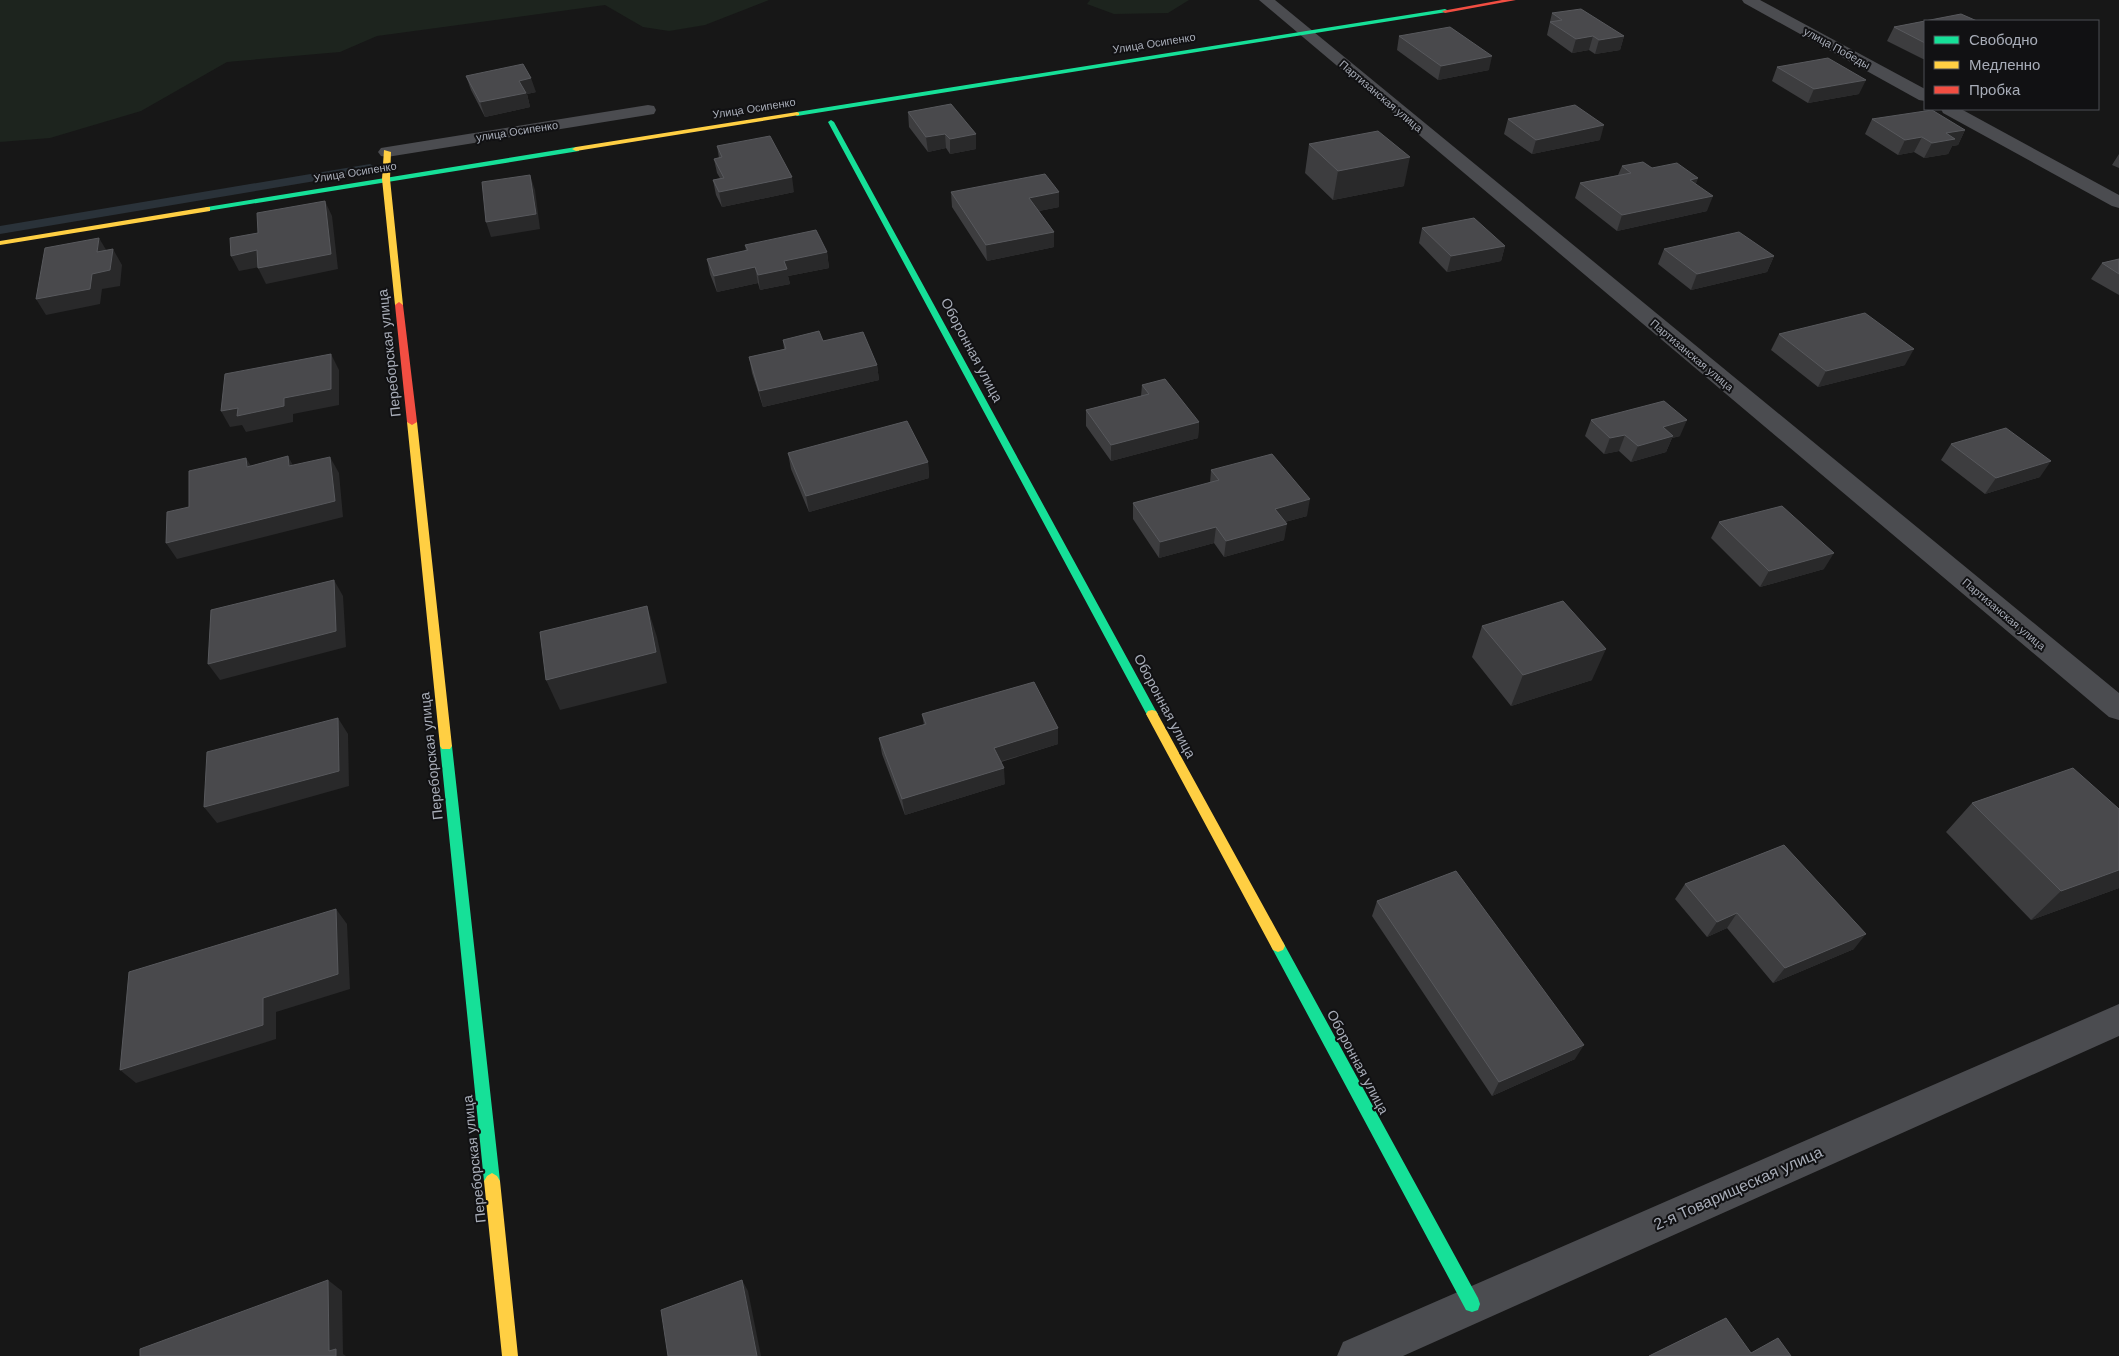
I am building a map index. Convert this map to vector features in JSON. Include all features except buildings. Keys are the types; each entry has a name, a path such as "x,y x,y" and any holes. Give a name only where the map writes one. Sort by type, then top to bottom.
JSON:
{"street":[{"name":"Партизанская улица","path":"1266,0 2119,709"},
{"name":"Улица Осипенко","path":"0,243 386,179 1514,0"},
{"name":"улица Победы","path":"1749,0 1924,95"},
{"name":"улица Осипенко","path":"387,152 648,110"},
{"path":"1951,110 2119,202"},
{"name":"Оборонная улица","path":"831,122 1472,1304"},
{"name":"Переборская улица","path":"387,152 386,179 510,1356"},
{"name":"2-я Товарищеская улица","path":"1357,1356 2119,1020"}],"shaded area":[{"path":"0,0 769,0 705,25 669,31 643,27 605,5 377,36 340,52 227,62 141,111 50,138 0,142"},
{"path":"1090,0 1189,0 1168,13 1114,14 1087,4"}],"waterway":[{"path":"0,230 370,168"}],"traffic: fast":[{"path":"797,114 1445,11"},
{"path":"831,122 1152,714"},
{"path":"207,209 576,149"},
{"path":"446,746 492,1181"},
{"path":"1278,946 1472,1304"}],"traffic: slow":[{"path":"576,149 797,114"},
{"path":"387,152 386,179 399,305"},
{"path":"0,243 207,209"},
{"path":"412,422 446,746"},
{"path":"1152,714 1278,946"},
{"path":"492,1181 510,1356"}],"traffic: jam":[{"path":"1445,11 1513,0"},
{"path":"399,305 412,422"}]}
